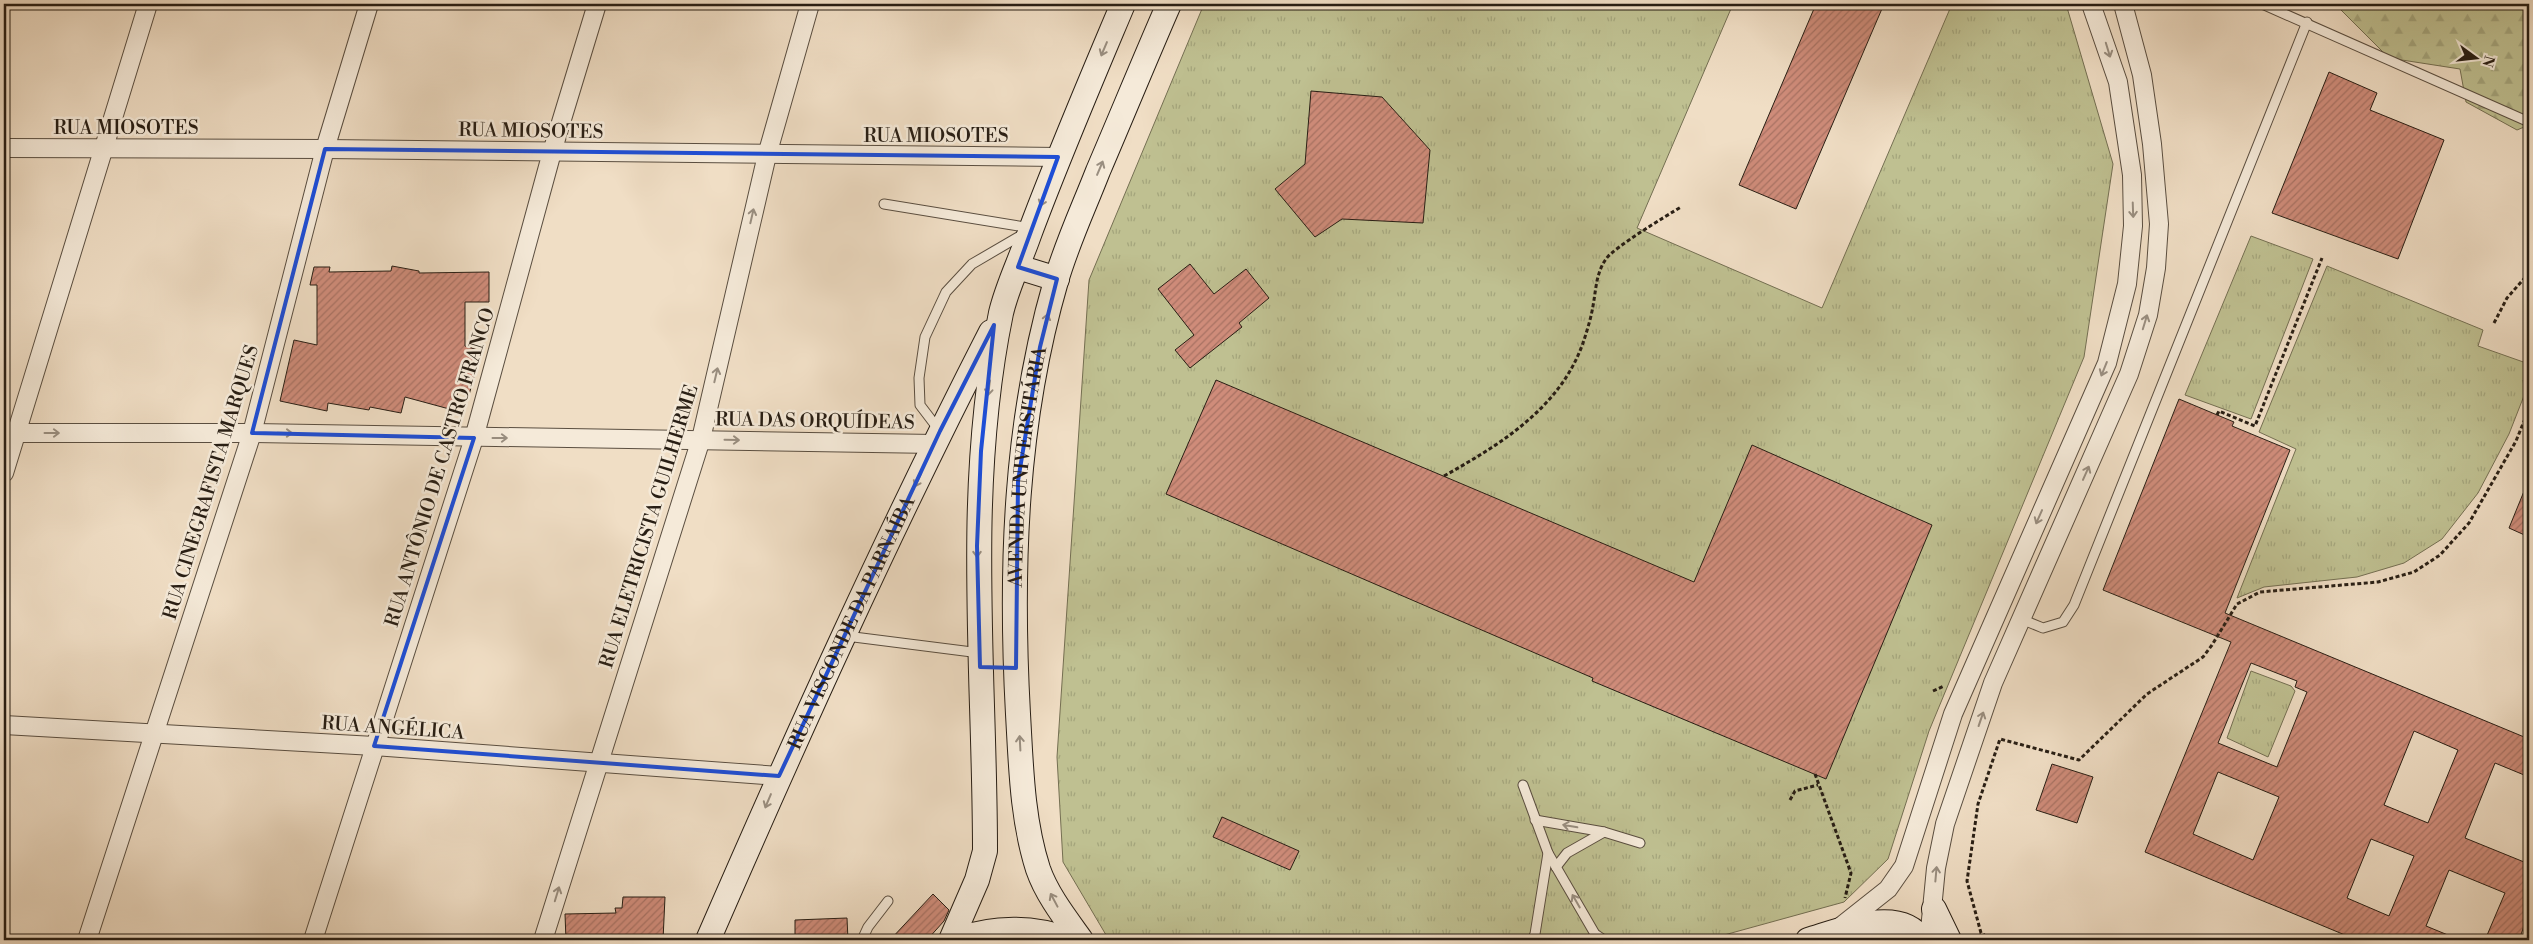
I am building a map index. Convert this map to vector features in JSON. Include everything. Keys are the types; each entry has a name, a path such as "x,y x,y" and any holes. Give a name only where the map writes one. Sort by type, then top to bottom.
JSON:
{"main road":[{"name":"AVENIDA UNIVERSITÁRIA","path":"953,940 978,880 985,851 977,546 981,451 992,363 1002,310 1018,266 1058,157 1123,4"},
{"name":"AVENIDA UNIVERSITÁRIA","path":"1081,940 1061,912 1039,871 1029,834 1022,785 1016,668 1014,542 1018,481 1040,347 1057,279 1082,211 1169,4"},
{"path":"1018,266 1057,279"},
{"name":"RUA VISCONDE DA PARNAÍBA","path":"708,940 779,776 937,438 1002,310"},
{"path":"980,660 1016,668"},
{"path":"1934,909 1949,940"},
{"path":"1818,937 1877,922 1890,922 1904,924 1922,940"},
{"path":"953,940 987,931 1003,930 1036,931 1070,940"}],"street":[{"path":"4,473 9,433 105,147 148,4"},
{"name":"RUA CINEGRAFISTA MARQUES","path":"87,940 252,433 325,148 369,4"},
{"name":"RUA ANTÔNIO DE CASTRO FRANCO","path":"314,940 374,746 474,438 552,152 597,4"},
{"name":"RUA ELETRICISTA GUILHERME","path":"543,940 597,762 701,439 767,155 810,4"},
{"path":"1818,937 1854,918 1888,889 1904,866 1953,714 2106,363 2127,284 2133,226 2132,175 2118,82 2091,4"},
{"path":"1929,940 1934,909 1936,868 1946,824 1993,682 2129,374 2148,315 2156,268 2159,224 2152,144 2142,75 2124,4"},
{"name":"RUA MIOSOTES","path":"4,148 325,148 767,155 1058,157"},
{"name":"RUA DAS ORQUÍDEAS","path":"9,433 252,433 474,438 937,438"},
{"name":"RUA ANGÉLICA","path":"4,725 374,746 779,776"}],"lane":[{"path":"2262,4 2307,22 2529,122"},
{"path":"2021,619 2043,628 2063,622 2074,604 2307,22"},
{"path":"884,204 1032,228"},
{"path":"937,438 920,405 919,378 925,337 946,292 972,264 1032,228"},
{"path":"845,636 980,660"},
{"path":"1522,785 1548,853 1595,934 1604,940"},
{"path":"1535,820 1604,832 1640,843"},
{"path":"1556,867 1567,853 1604,832"},
{"path":"1532,940 1535,934 1548,853"},
{"path":"862,940 868,927 888,901"}],"path":[{"path":"1444,476 1494,448 1526,424 1561,387 1582,344 1593,308 1597,278 1606,257 1681,207"},
{"path":"2217,414 2219,410 2255,426 2322,258"},
{"path":"2494,323 2507,298 2529,273"},
{"path":"1992,940 1981,933 1967,881 1978,804 2000,739 2079,760 2147,694 2203,657 2237,604 2260,592 2378,582 2414,572 2440,555 2469,523 2516,441 2529,409"},
{"path":"1814,774 1851,873 1844,902 1854,918"},
{"path":"1790,800 1795,791 1818,785"}],"highlighted area":[{"path":"325,149 1058,157 1018,267 1057,279 1040,347 1018,481 1016,668 980,667 977,546 981,451 994,325 940,431 779,776 374,746 474,438 252,433"}],"green space":[{"path":"1204,4 1733,4 1637,228 1822,308 1952,4 2066,4 2113,164 2084,357 1929,731 1888,859 1844,902 1706,940 1109,940 1063,862 1057,757 1089,280"},
{"path":"2335,4 2529,4 2529,125 2517,130 2466,102 2460,69 2389,58"},
{"path":"2251,236 2313,259 2251,419 2185,395"},
{"path":"2327,266 2483,330 2478,346 2529,364 2529,383 2509,434 2478,493 2442,539 2404,563 2357,577 2264,587 2237,598 2296,449 2259,432"},
{"path":"2251,671 2291,686 2295,691 2268,757 2227,738"}],"building":[{"path":"1816,4 1884,4 1796,209 1739,185"},
{"path":"2329,72 2377,93 2370,110 2444,140 2398,259 2272,213"},
{"path":"1311,91 1382,97 1430,150 1423,223 1342,219 1315,237 1275,189 1305,164"},
{"path":"1190,264 1214,294 1246,269 1269,298 1239,323 1242,327 1190,368 1175,350 1194,335 1158,289"},
{"path":"392,266 419,271 419,273 489,272 489,302 465,302 465,346 481,351 469,395 458,392 453,410 405,397 401,413 370,407 369,410 328,403 327,411 280,401 294,340 317,345 317,285 310,285 314,267 330,267 329,272 391,271"},
{"path":"1216,380 1694,582 1752,445 1932,525 1826,779 1592,681 1593,678 1166,494"},
{"path":"2179,399 2234,422 2232,426 2290,450 2225,613 2529,739 2529,777 2495,763 2465,838 2529,864 2529,912 2519,940 2485,940 2505,893 2449,870 2426,926 2460,940 2357,940 2145,852 2231,642 2103,590","holes":["2251,663 2297,681 2295,687 2307,692 2277,767 2218,743","2414,731 2458,750 2428,823 2384,805","2218,772 2279,797 2253,860 2193,834","2371,839 2414,856 2389,916 2347,898"]},
{"path":"2529,479 2529,537 2509,528"},
{"path":"2052,764 2093,777 2077,823 2036,810"},
{"path":"1222,817 1299,851 1290,870 1213,837"},
{"path":"933,894 949,910 944,921 927,940 890,940"},
{"path":"623,897 665,897 663,940 566,940 565,914 616,913 615,908 622,908"},
{"path":"847,918 848,940 795,940 795,920"}]}
